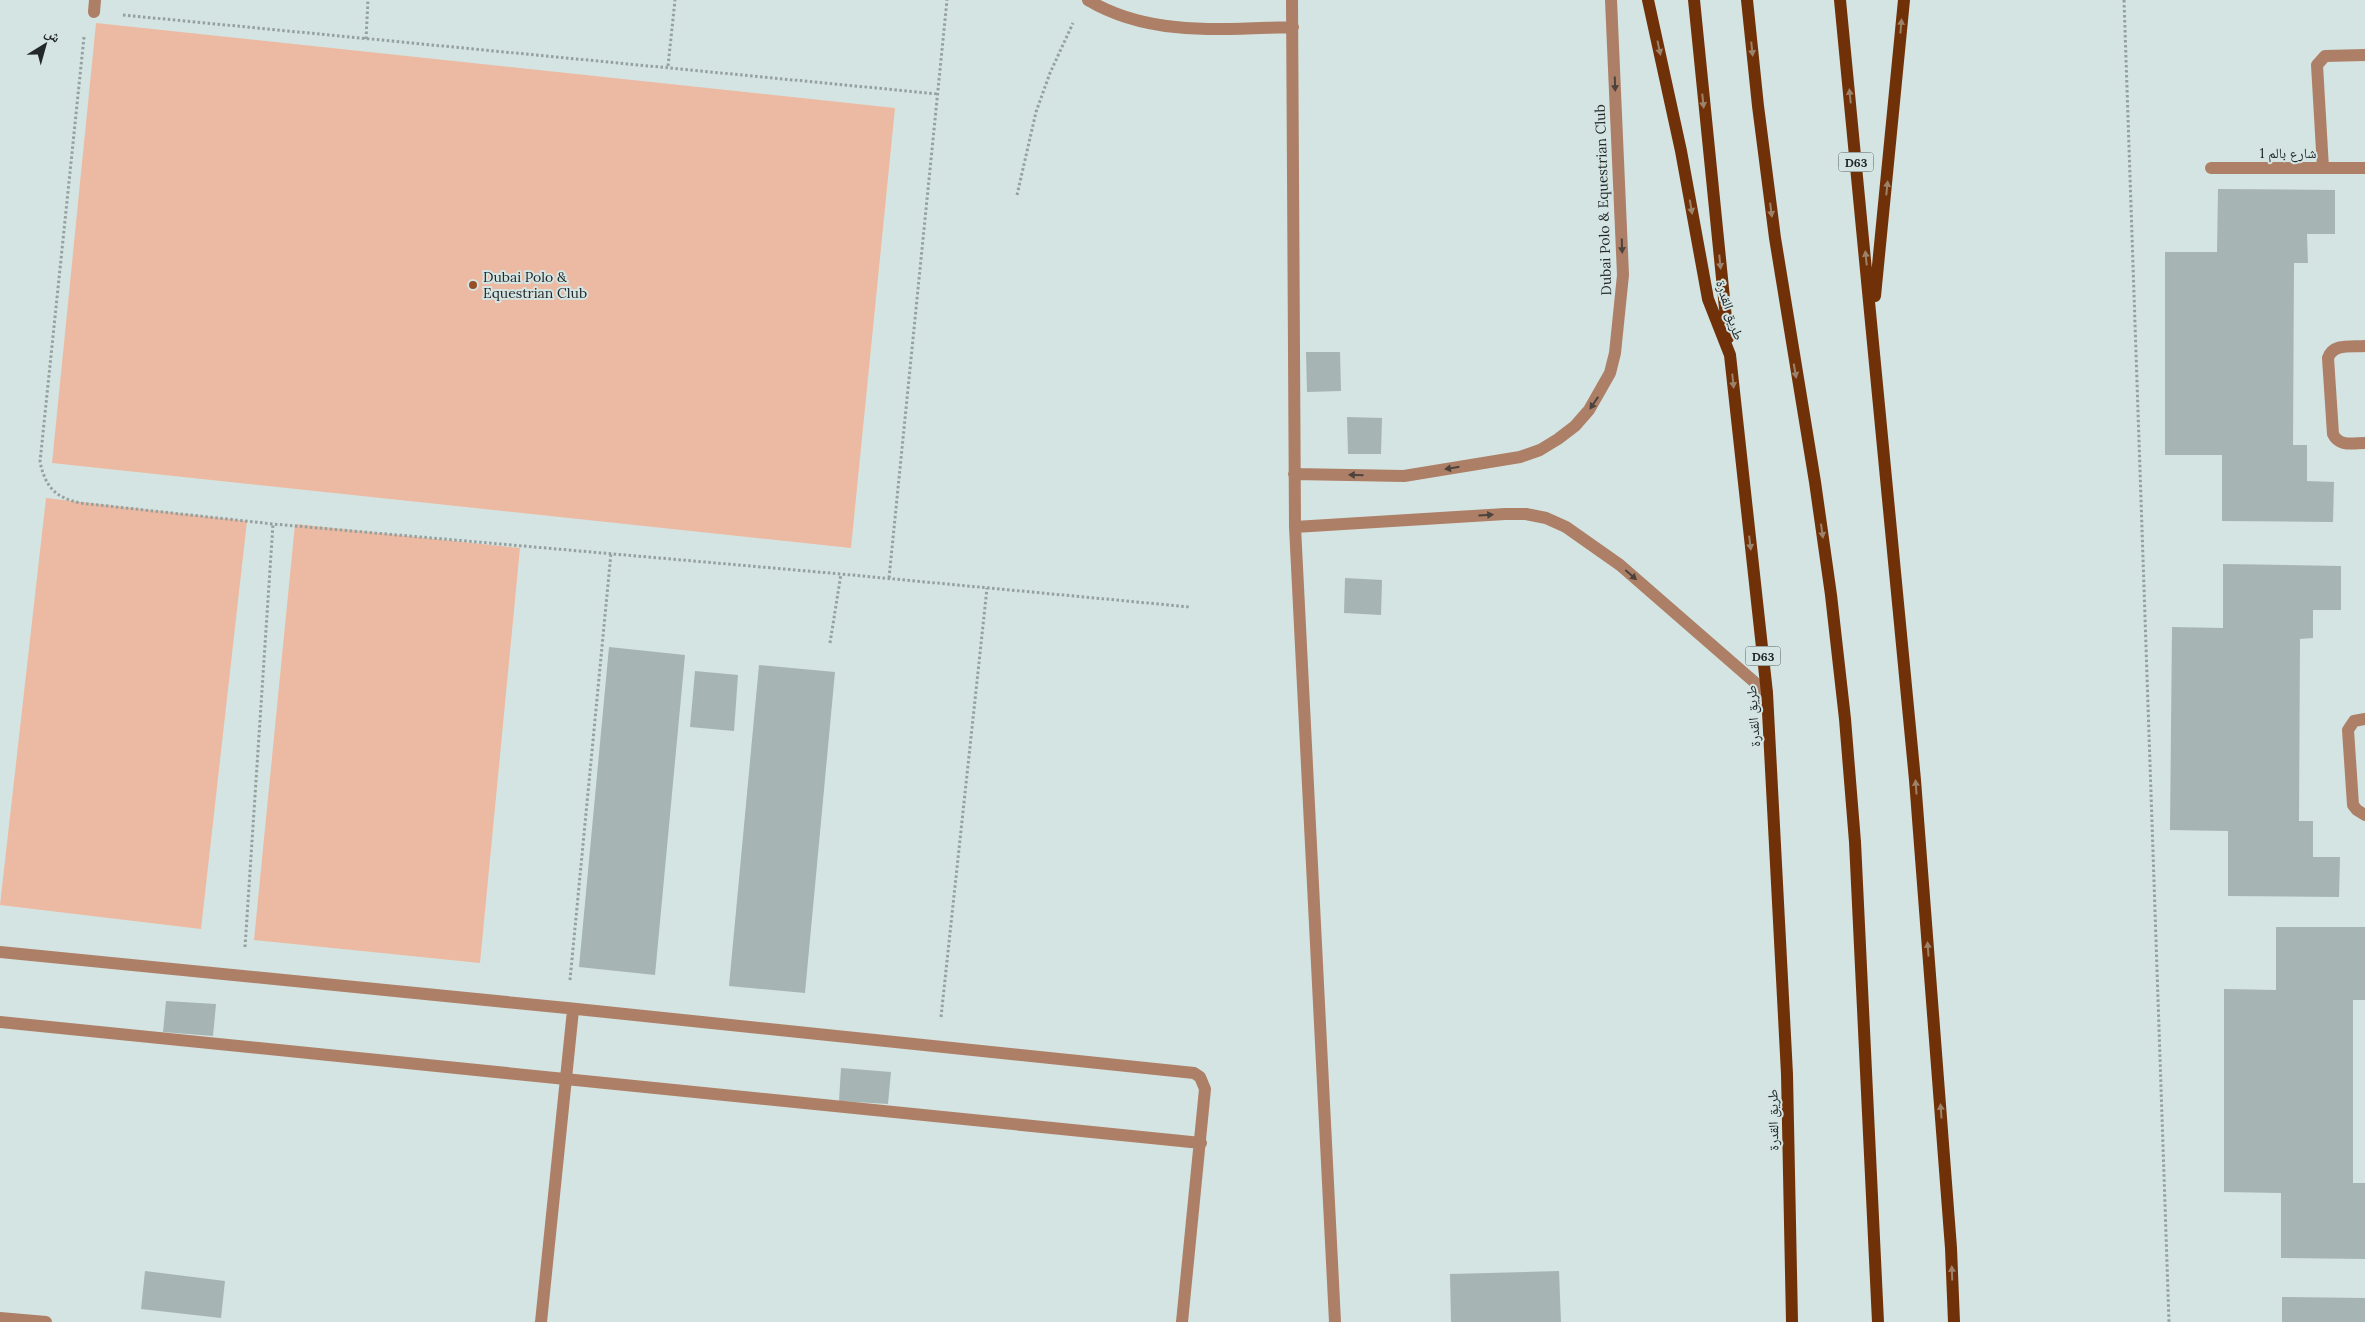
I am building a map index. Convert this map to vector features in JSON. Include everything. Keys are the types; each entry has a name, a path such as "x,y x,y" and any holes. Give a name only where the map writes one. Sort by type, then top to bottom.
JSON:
{"main road":[{"name":"طريق القدرة","path":"1648,0 1681,152 1708,299 1730,356 1767,693 1787,1074 1792,1322"},
{"path":"1694,0 1730,356"},
{"path":"1747,0 1774,238 1815,482 1831,595 1845,719 1855,842 1878,1322"},
{"name":"D63","path":"1840,0 1916,780 1951,1248 1954,1322"},
{"name":"D63","path":"1872,324 1904,0"}],"street":[{"path":"1088,0 1122,17 1154,25 1231,29 1293,27"},
{"path":"1292,0 1295,527 1335,1322"},
{"name":"Dubai Polo & Equestrian Club","path":"1294,474 1404,476 1520,457 1540,450 1575,426 1601,393 1613,360 1623,275 1611,0"},
{"path":"2323,168 2317,65 2326,56 2365,55"},
{"name":"شارع بالم 1","path":"2211,168 2365,168"},
{"path":"2365,346 2339,347 2334,349 2328,358 2333,434 2336,440 2341,443 2365,443"},
{"path":"1295,527 1505,514 1526,514 1546,518 1566,527 1620,565 1767,693"},
{"path":"2365,719 2354,721 2348,730 2353,805 2365,815"},
{"path":"0,952 1194,1073 1200,1077 1205,1089 1182,1322"},
{"path":"541,1322 566,1079 570,1009"},
{"path":"0,1022 1201,1143"},
{"path":"0,1318 46,1322"}],"path":[{"path":"366,39 368,0"},
{"path":"668,66 675,0"},
{"path":"889,578 947,0"},
{"path":"2124,0 2170,1322"},
{"path":"938,94 668,66 366,39 94,6 86,21 40,462 43,477 52,490 64,499 80,503 273,524 889,578 1190,607"},
{"path":"1018,195 1036,112 1050,73 1076,17"},
{"path":"243,977 273,524"},
{"path":"570,1009 611,553"},
{"path":"830,643 841,574"},
{"path":"938,1046 987,588"}],"shaded area":[{"name":"Dubai Polo & Equestrian Club","path":"96,23 895,108 851,548 52,463"},
{"path":"46,498 247,521 201,929 0,905"},
{"path":"295,524 520,548 480,963 254,940"}],"building":[{"path":"2218,189 2335,190 2335,234 2307,234 2308,263 2294,263 2293,445 2307,445 2307,481 2334,482 2333,522 2222,521 2222,455 2165,455 2165,252 2217,252"},
{"path":"1306,352 1340,352 1341,391 1307,392"},
{"path":"1347,417 1382,418 1381,454 1348,454"},
{"path":"2223,564 2341,566 2341,610 2313,610 2313,638 2300,639 2299,821 2313,821 2313,857 2340,857 2339,897 2228,896 2228,831 2170,830 2172,627 2223,628"},
{"path":"1345,578 1382,580 1381,615 1344,613"},
{"path":"609,647 685,655 655,975 579,967"},
{"path":"759,665 835,672 805,993 729,986"},
{"path":"695,671 738,675 734,731 690,727"},
{"path":"2276,927 2365,927 2365,1000 2353,1000 2353,1183 2365,1183 2365,1259 2281,1258 2281,1193 2224,1192 2224,989 2276,990"},
{"path":"166,1001 216,1004 213,1036 163,1032"},
{"path":"841,1068 891,1072 888,1104 839,1101"},
{"path":"145,1271 225,1281 221,1318 141,1309"},
{"path":"1559,1271 1561,1322 1451,1322 1450,1274"},
{"path":"2282,1297 2365,1298 2365,1322 2282,1322"}],"place":[{"name":"Dubai Polo & Equestrian Club","path":"473,285"}]}
